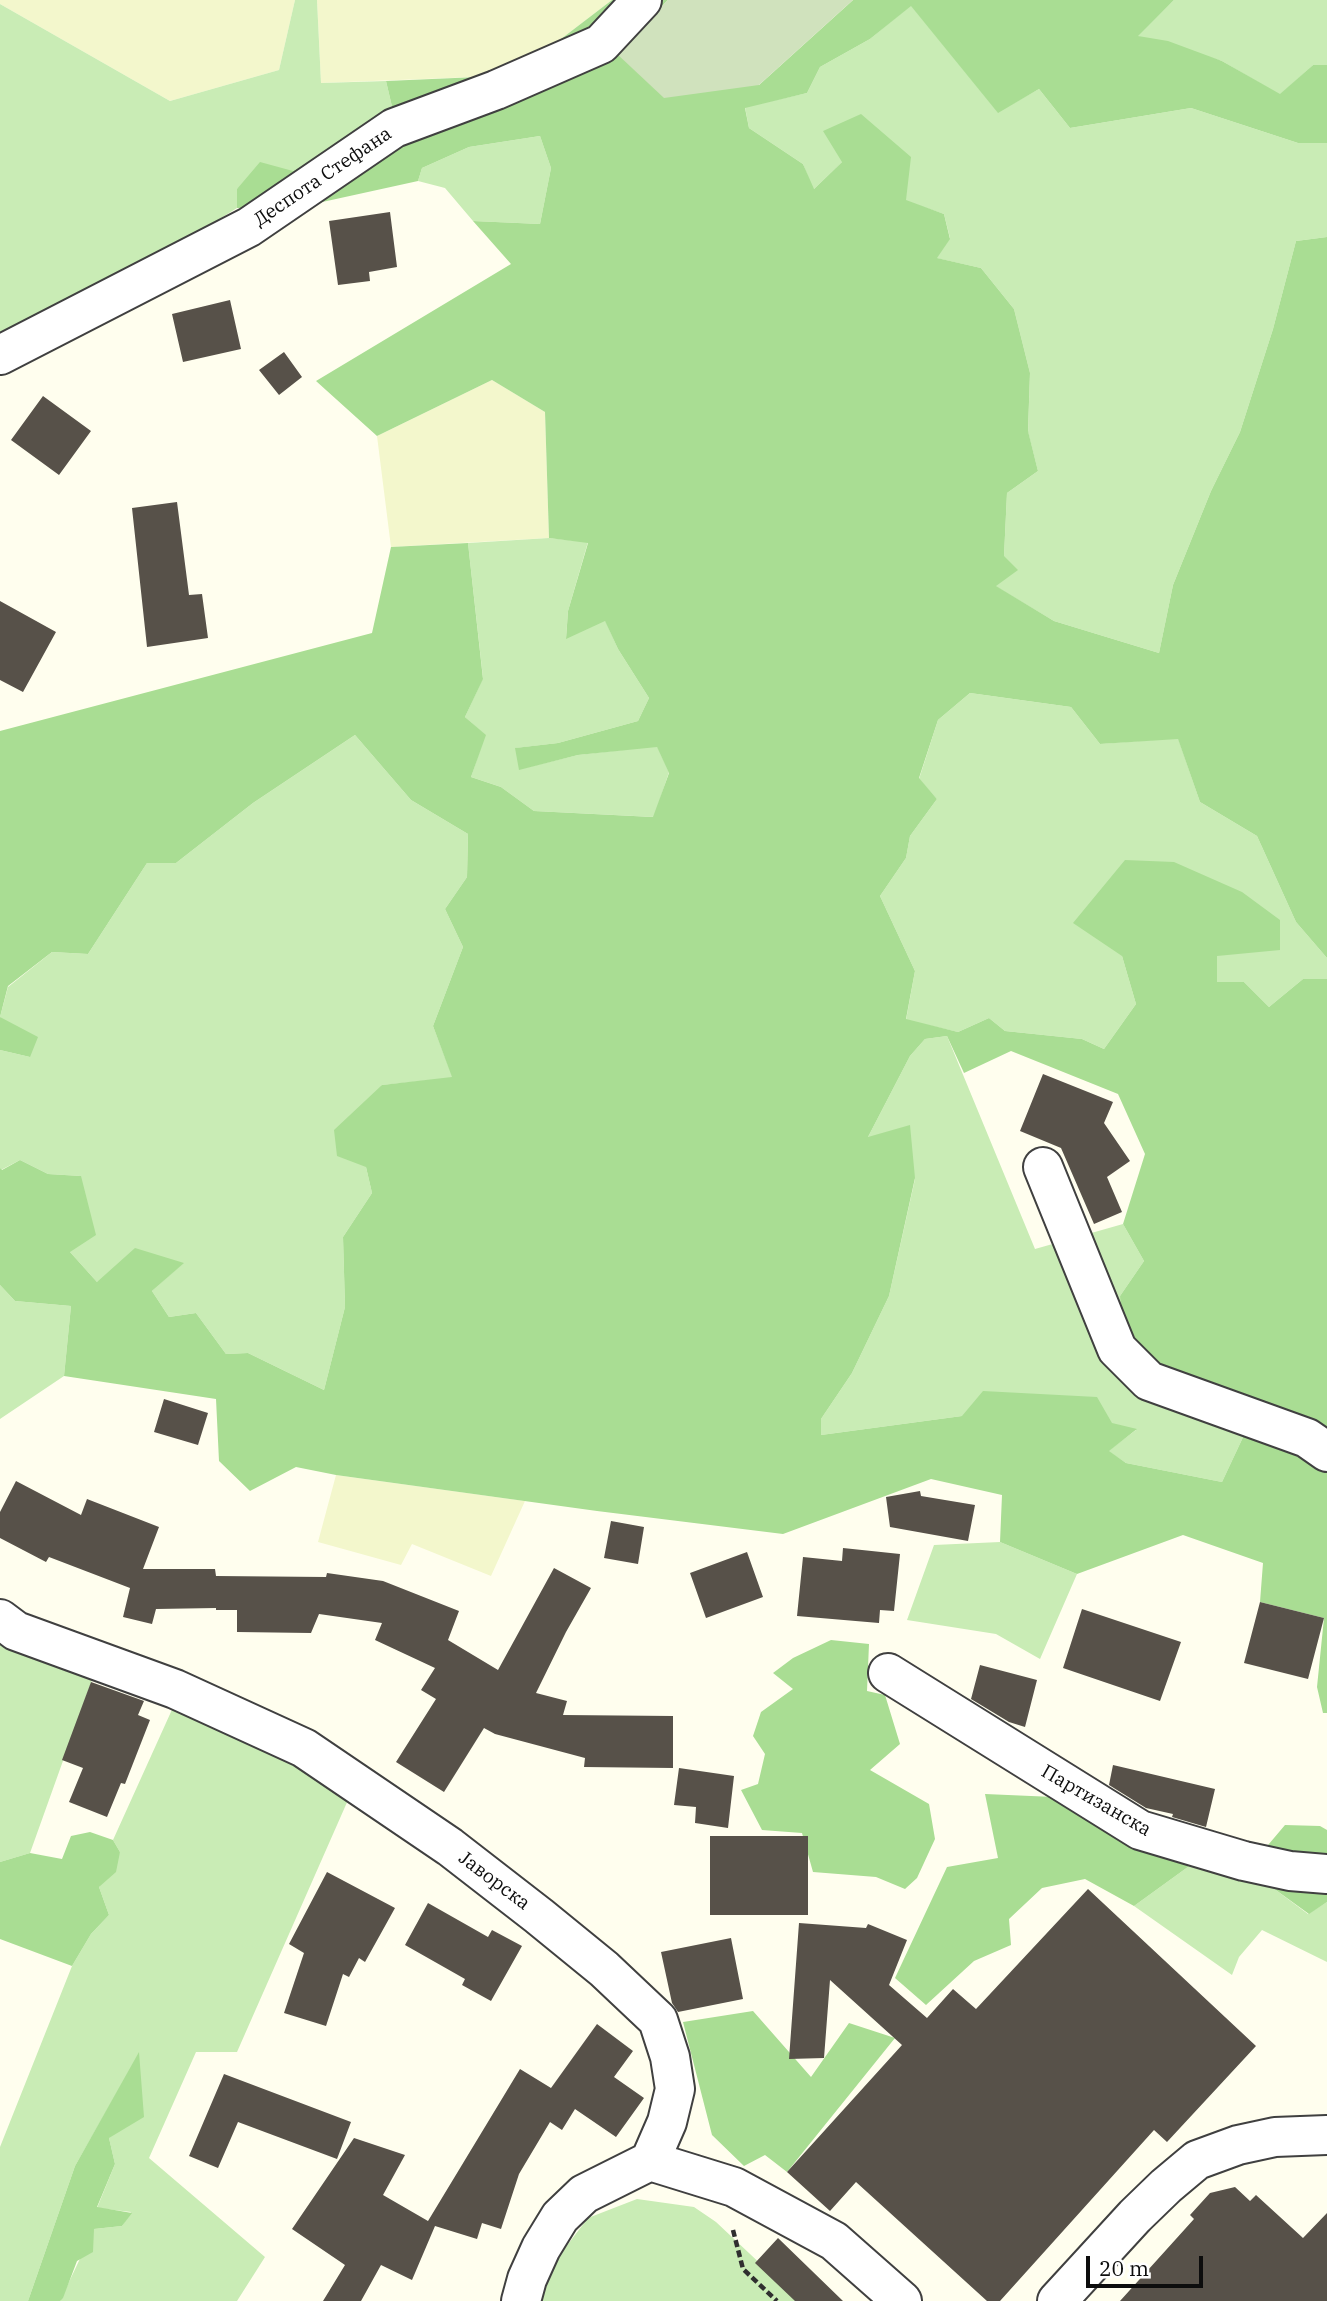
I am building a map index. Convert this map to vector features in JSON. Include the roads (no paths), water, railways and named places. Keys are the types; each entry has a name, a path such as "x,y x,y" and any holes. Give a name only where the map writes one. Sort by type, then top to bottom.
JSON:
{"street":[{"name":"Деспота Стефана","path":"0,355 249,227 394,128 496,90 601,44 642,0"},
{"path":"1043,1167 1117,1349 1149,1381 1307,1438 1327,1452"},
{"name":"Јаворска","path":"0,1619 16,1631 175,1689 304,1748 450,1847 604,1969 658,2020 670,2057 675,2089 667,2122 650,2161"},
{"name":"Партизанска","path":"888,1672 1140,1830 1244,1861 1290,1871 1327,1874"},
{"path":"1058,2301 1135,2216 1197,2160 1238,2145 1275,2137 1327,2135"},
{"path":"521,2301 527,2279 541,2248 559,2217 584,2194 650,2161 734,2187 834,2241 902,2301"}]}
